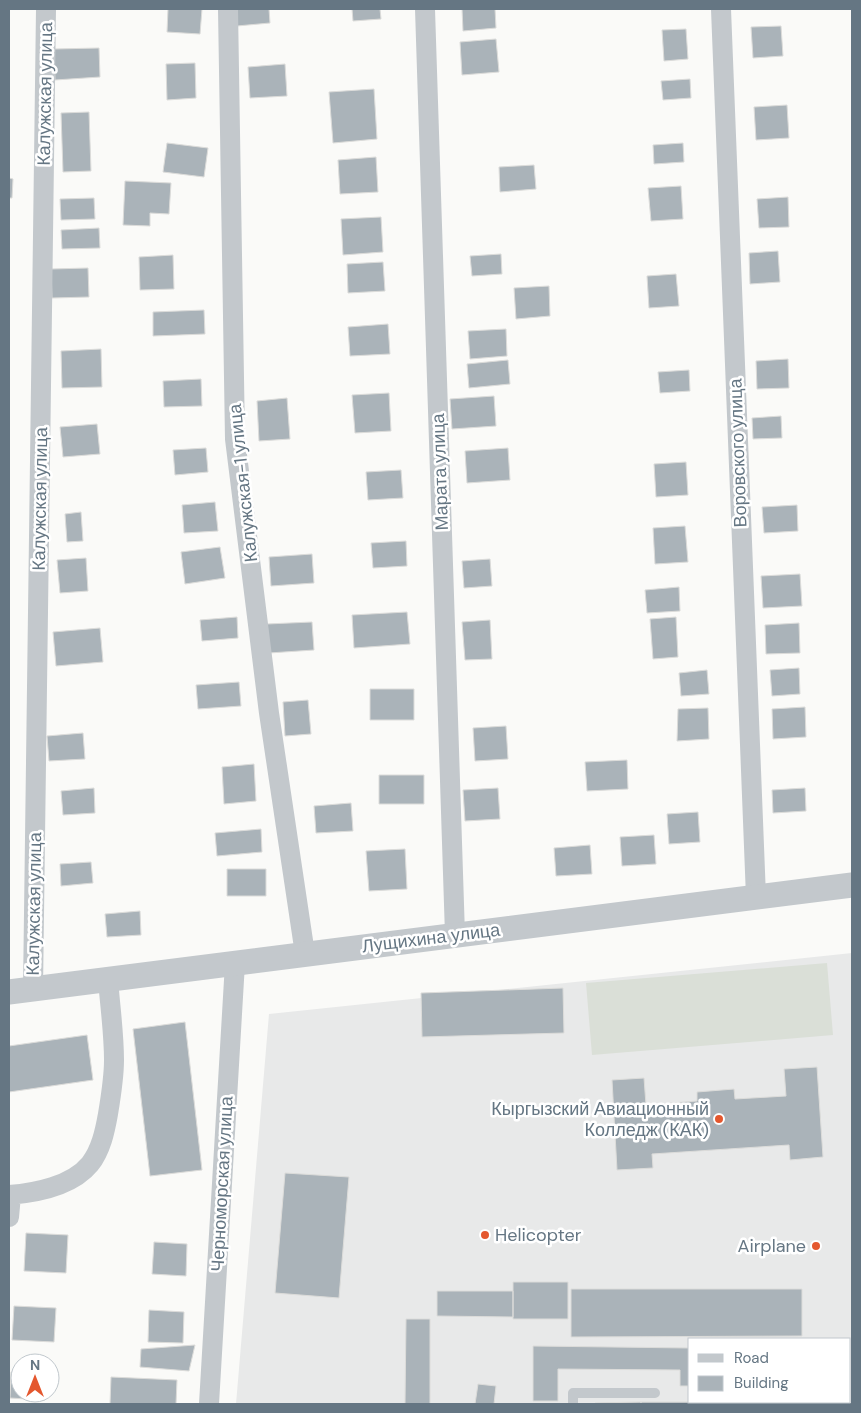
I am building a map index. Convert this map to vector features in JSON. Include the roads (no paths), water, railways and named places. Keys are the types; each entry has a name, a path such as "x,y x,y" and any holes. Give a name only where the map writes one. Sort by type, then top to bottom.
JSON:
{"street":[{"name":"Калужская улица","path":"33,989 46,9"},
{"name":"Калужская-1 улица","path":"228,9 235,439 269,713 305,954"},
{"name":"Марата улица","path":"425,9 455,935"},
{"name":"Воровского улица","path":"721,9 756,897"},
{"name":"Лущихина улица","path":"9,992 852,885"},
{"name":"Черноморская улица","path":"209,1404 235,964"},
{"path":"9,1217 10,1195 51,1187 76,1176 89,1165 96,1153 104,1133 113,1082 114,1059 108,979"}],"lane":[{"path":"573,1404 573,1393 655,1393"}],"place":[{"name":"Кыргызский Авиационный Колледж (КАК)","path":"719,1119"},
{"name":"Helicopter","path":"485,1235"},
{"name":"Airplane","path":"816,1246"}]}
